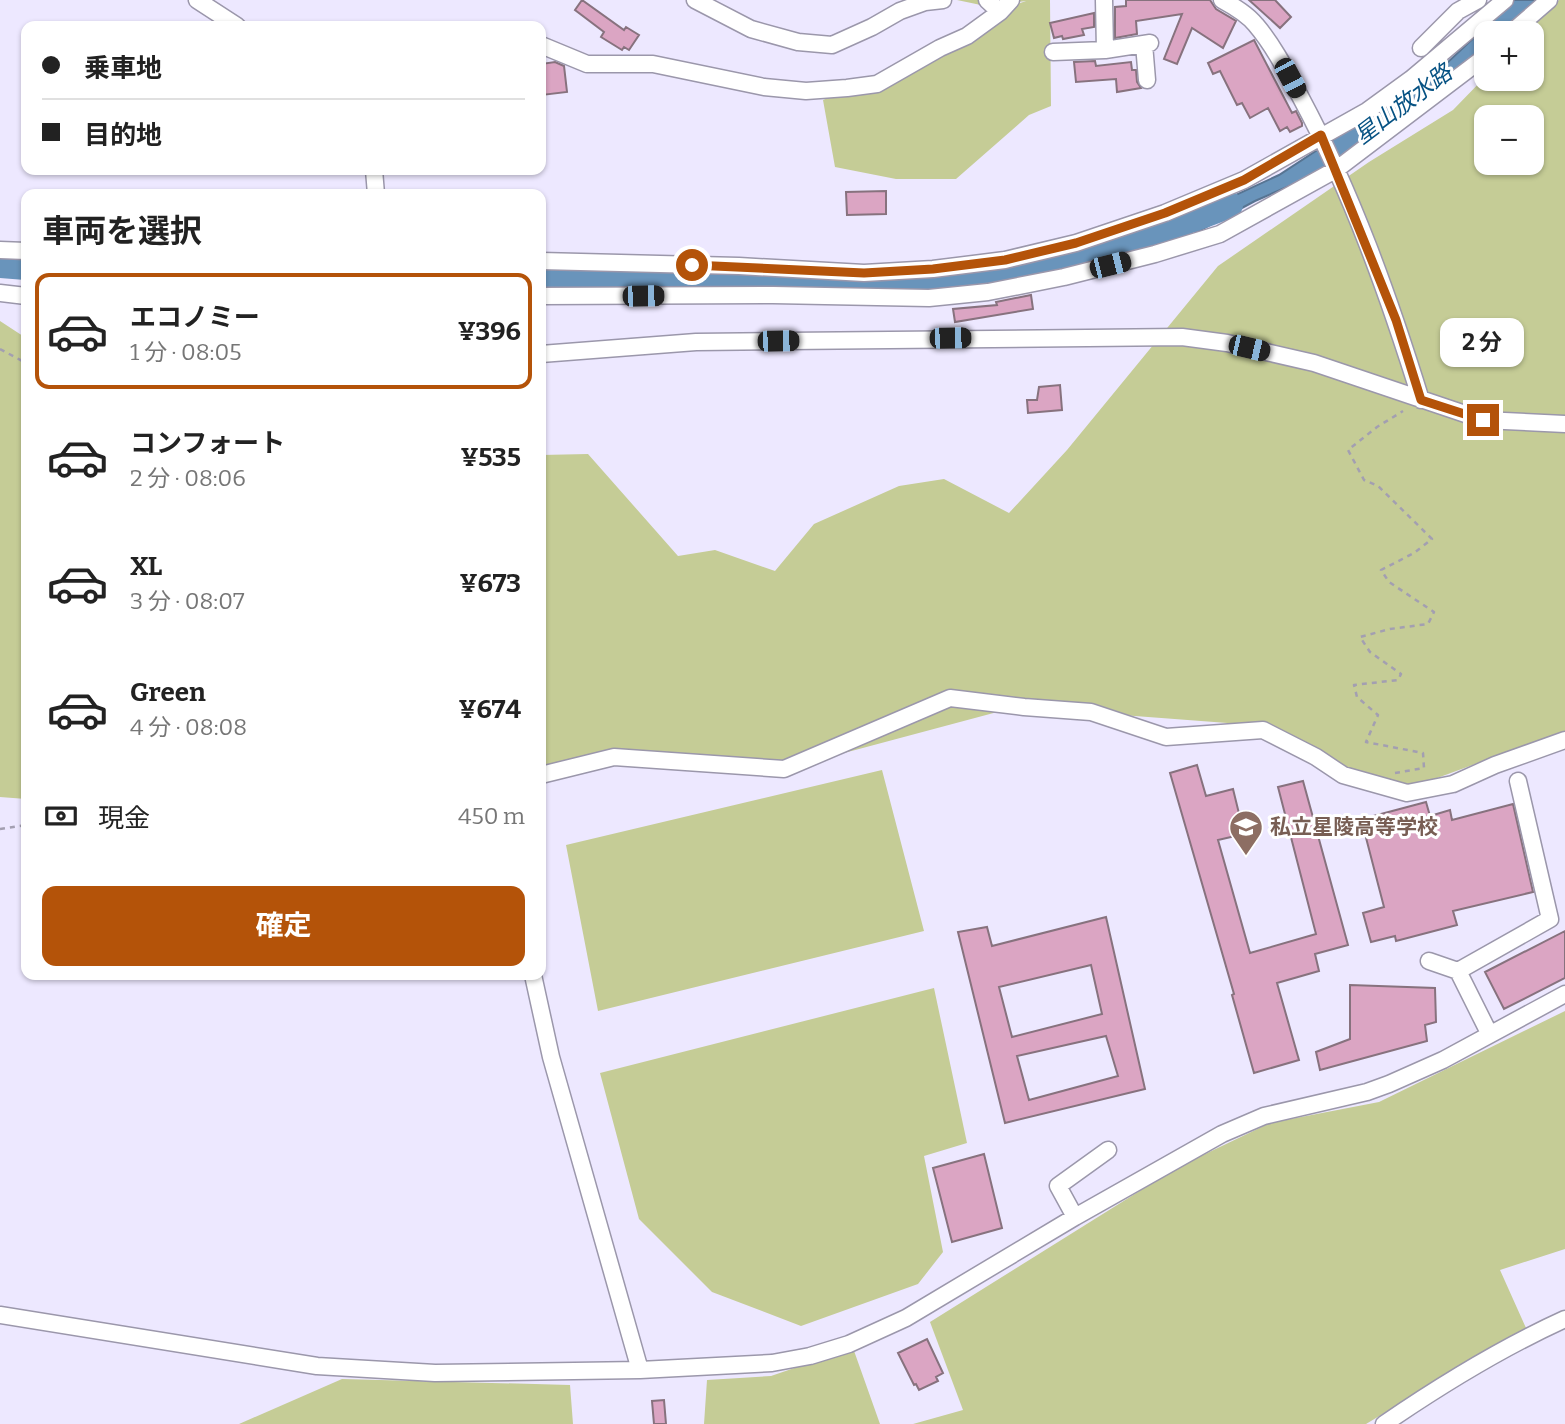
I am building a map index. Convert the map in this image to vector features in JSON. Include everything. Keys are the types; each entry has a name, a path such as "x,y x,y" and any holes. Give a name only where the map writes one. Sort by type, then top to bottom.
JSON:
{"street":[{"path":"197,0 229,21"},
{"path":"695,0 751,29 798,42 832,45 900,11 925,2 943,0"},
{"path":"987,0 1006,6"},
{"path":"1104,0 1105,50"},
{"path":"1222,0 1244,12 1257,26 1290,78 1321,135 1396,320 1421,400"},
{"path":"1421,48 1458,11 1478,0"},
{"path":"546,261 739,266 864,273 933,269 1005,260 1076,243 1165,213 1244,180 1367,111 1505,0"},
{"path":"1525,21 1549,0"},
{"path":"546,47 587,64 653,64 764,87 806,91 847,88 877,84 940,48 967,36 1006,6"},
{"path":"1053,52 1105,50 1147,44 1147,80"},
{"path":"546,296 773,295 929,298 988,292 1064,277 1155,254 1220,233 1337,169 1474,64"},
{"path":"0,250 21,251"},
{"path":"0,293 21,295"},
{"path":"546,354 696,342 1182,337 1314,363 1483,420 1565,424"},
{"path":"546,774 614,757 784,769 950,698 1091,712 1166,737 1263,730 1316,757 1343,775 1406,793 1453,784 1495,765 1565,740"},
{"path":"1458,971 1550,919 1518,781"},
{"path":"1429,961 1458,971 1489,1033"},
{"path":"534,980 551,1057 640,1370"},
{"path":"0,1315 317,1366 435,1373 640,1370 772,1363 810,1356 849,1344 906,1318 1075,1217 1232,1129 1282,1110 1367,1092 1389,1084 1443,1060 1565,994"},
{"path":"1075,1217 1058,1186 1108,1150"},
{"path":"1384,1424 1434,1390 1538,1331 1565,1319"}],"path":[{"path":"0,349 21,360"},
{"path":"1384,775 1424,768 1423,753 1366,742 1378,715 1357,697 1354,684 1398,680 1401,674 1370,652 1360,637 1390,629 1428,624 1434,612 1389,582 1381,570 1414,553 1432,539 1378,486 1364,480 1348,450 1377,427 1421,400"},
{"path":"0,829 21,826"}],"green space":[{"path":"957,0 1050,0 1051,106 1029,115 956,179 896,179 835,167 823,100 915,62 1012,6 1026,1 995,8"},
{"path":"1559,0 1565,0 1565,731 1410,788 1358,779 1267,726 1016,707 773,772 735,760 546,768 546,455 588,454 678,556 715,550 775,571 814,524 899,486 944,479 1009,513 1067,450 1218,266 1369,162 1453,110 1474,88 1474,91 1544,91 1544,21 1539,21"},
{"path":"0,321 21,335 21,799 0,797"},
{"path":"882,770 924,931 598,1011 566,845"},
{"path":"934,988 967,1143 924,1156 943,1252 918,1284 801,1326 712,1292 639,1219 600,1073"},
{"path":"1565,1011 1565,1249 1500,1270 1526,1328 1366,1424 913,1424 963,1410 930,1322 1178,1167 1270,1123 1379,1102"},
{"path":"853,1348 880,1424 704,1424 707,1380 771,1376"},
{"path":"342,1379 570,1385 573,1424 239,1424"}],"water":[{"path":"1514,0 1541,0 1517,21 1492,21"},
{"path":"1474,38 1474,59 1319,173 1255,201 1195,233 1201,211 1279,175 1447,63"}],"building":[{"path":"582,0 624,30 626,27 639,35 629,50 624,47 622,50 601,37 604,32 575,10"},
{"path":"1126,0 1210,0 1216,9 1236,21 1223,48 1192,28 1177,64 1164,59 1182,14 1136,21 1137,34 1115,38 1115,7 1126,6"},
{"path":"1249,0 1275,0 1291,17 1280,28"},
{"path":"1094,13 1094,27 1082,29 1084,35 1054,38 1050,23"},
{"path":"1254,40 1292,113 1296,111 1302,123 1302,126 1290,132 1287,127 1280,131 1268,108 1250,118 1242,103 1237,105 1220,71 1213,74 1208,63"},
{"path":"1095,61 1096,66 1131,62 1141,88 1117,92 1116,79 1076,82 1074,62"},
{"path":"555,62 564,66 567,92 546,95 546,63"},
{"path":"886,191 886,214 847,215 846,192"},
{"path":"1031,295 1033,309 955,322 953,309 997,305 996,302"},
{"path":"1060,385 1062,410 1028,413 1027,400 1037,400 1039,387"},
{"path":"1197,765 1206,796 1233,789 1244,834 1218,840 1250,953 1316,934 1278,787 1303,781 1348,945 1315,954 1319,971 1277,983 1299,1060 1254,1073 1170,773"},
{"path":"1426,802 1430,816 1450,810 1452,820 1513,804 1533,892 1453,911 1457,925 1396,941 1395,936 1371,942 1363,913 1384,907 1364,830 1370,830 1366,818"},
{"path":"1106,917 1145,1089 1005,1123 958,932 987,927 992,946","holes":["1091,965 1102,1014 1012,1037 999,987","1106,1036 1118,1076 1029,1100 1017,1056"]},
{"path":"1565,931 1565,978 1504,1009 1485,972"},
{"path":"1350,985 1435,988 1436,1022 1425,1025 1427,1041 1320,1070 1316,1052 1350,1039"},
{"path":"984,1154 1002,1228 952,1242 933,1168"},
{"path":"927,1339 943,1373 936,1377 938,1381 919,1390 898,1353"},
{"path":"664,1400 666,1424 654,1424 652,1401"}],"waterway":[{"name":"星山放水路","path":"546,280 913,288 981,281 1045,269 1103,253 1230,205"},
{"name":"星山放水路","path":"0,265 21,267"}],"place":[{"name":"私立星陵高等学校","path":"1246,857"}],"route":[{"path":"692,265 864,273 933,269 1005,260 1076,243 1165,213 1244,180 1321,135 1396,320 1421,400 1483,420"}]}
